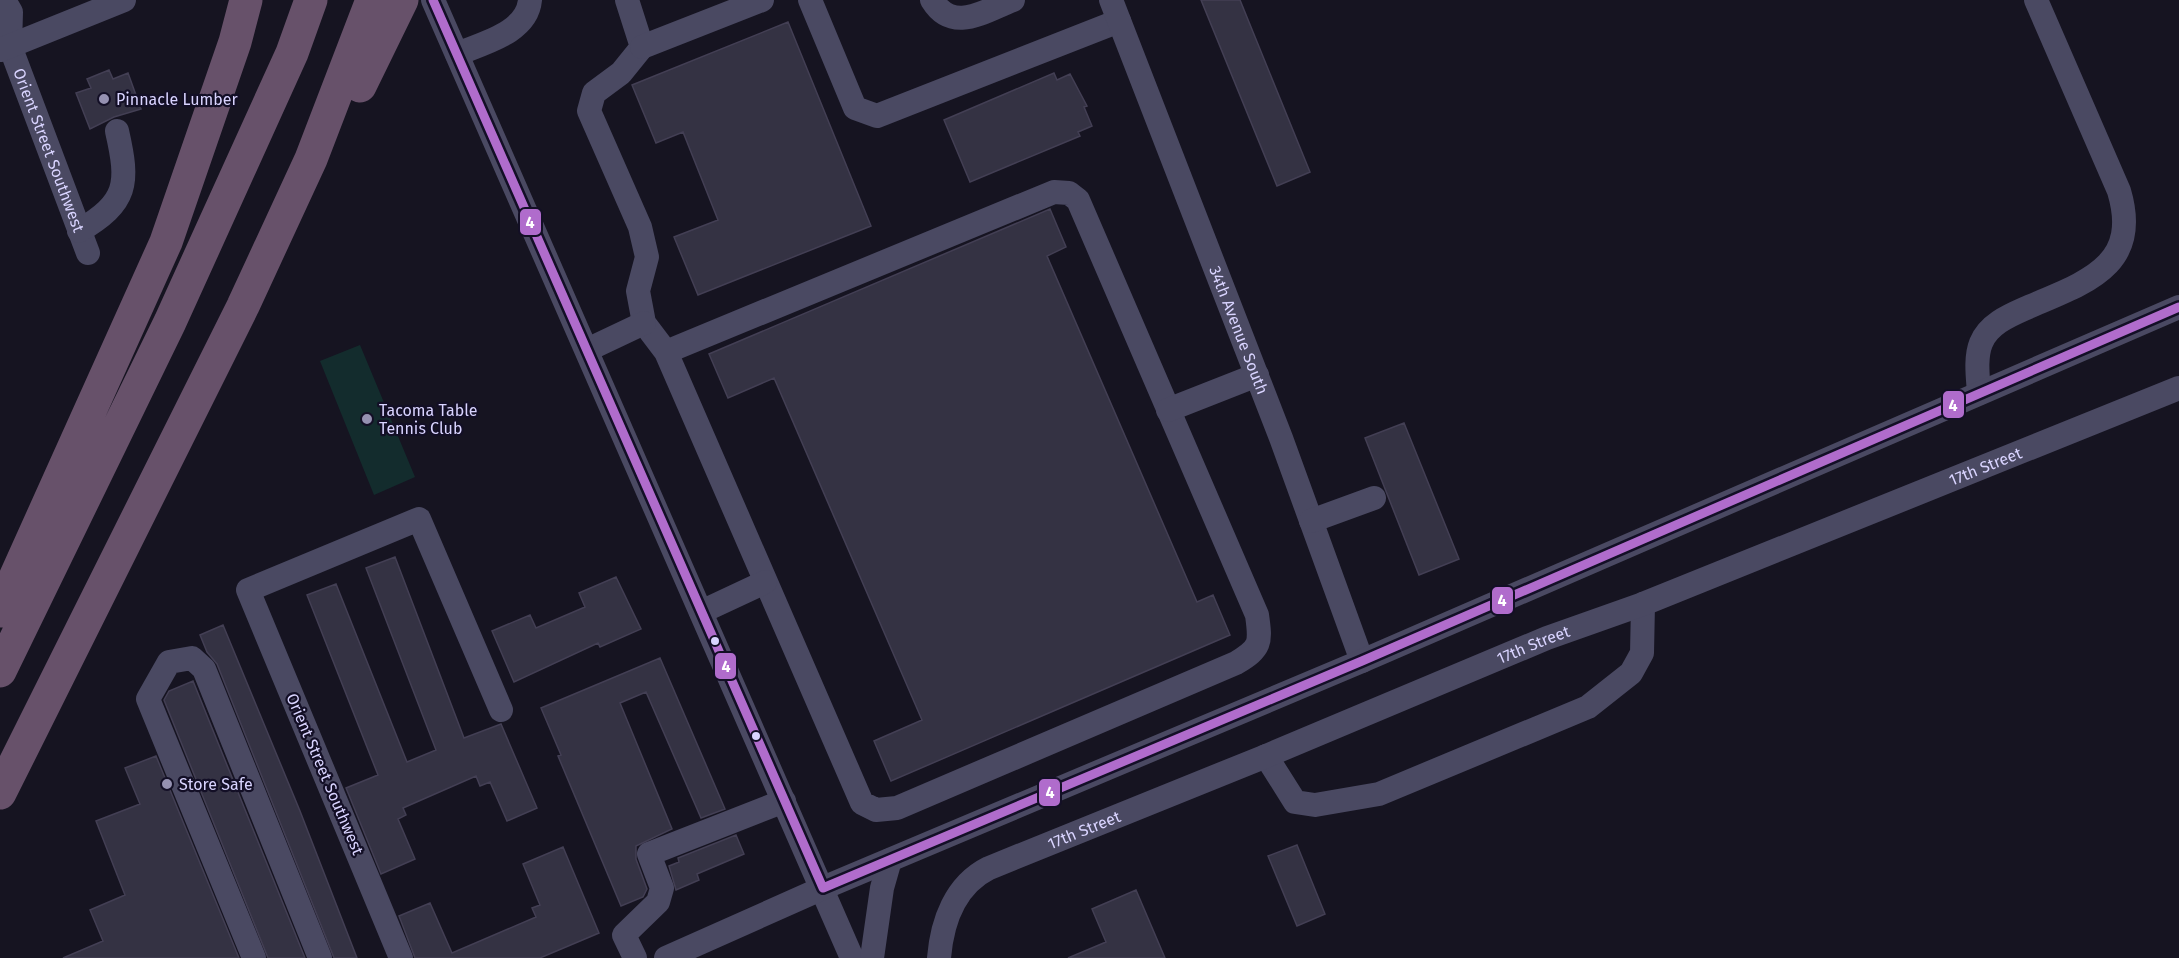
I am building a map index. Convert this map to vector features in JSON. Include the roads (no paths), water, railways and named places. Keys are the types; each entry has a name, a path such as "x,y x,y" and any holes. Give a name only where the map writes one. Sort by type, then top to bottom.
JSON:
{"highway":[{"path":"0,611 166,242 235,42 246,0"},
{"path":"0,671 174,311 292,53 311,0"},
{"path":"0,793 243,306 311,159 372,0"},
{"path":"311,159 364,80 402,0"}],"street":[{"path":"4,0 11,12 5,48"},
{"path":"5,48 124,0"},
{"path":"434,0 852,958"},
{"path":"458,54 517,26 527,15 530,0"},
{"path":"627,0 642,47"},
{"path":"666,352 1054,192 1069,193 1078,200 1257,615 1260,638 1254,653 1236,663 897,808 876,810 862,803 666,352 644,323 638,291 647,257 640,227 589,111 594,93 621,74 642,47 762,0"},
{"path":"810,0 855,108 878,117 1115,11"},
{"path":"932,0 943,15 959,20 1013,0"},
{"path":"1979,393 1978,366 1981,343 1990,329 2007,316 2100,272 2117,255 2125,234 2126,214 2119,190 2036,0"},
{"name":"34th Avenue South","path":"1115,11 1257,375 1362,661"},
{"name":"Orient Street Southwest","path":"5,48 88,254"},
{"path":"79,231 105,216 116,201 124,181 124,161 117,131"},
{"path":"666,958 823,888 1362,661 2179,307"},
{"path":"587,350 644,323"},
{"path":"1168,410 1257,375"},
{"name":"17th Street","path":"939,958 944,928 951,909 963,887 974,876 1547,638 1643,604 2179,388"},
{"path":"1311,521 1374,498"},
{"name":"Orient Street Southwest","path":"401,958 248,590 419,519 501,710"},
{"path":"701,612 765,582"},
{"path":"1266,756 1295,802 1315,805 1379,794 1588,707 1631,673 1642,653 1643,604"},
{"path":"254,958 147,699 169,662 192,658 204,669 320,958"},
{"path":"635,958 624,935 658,902 662,888 649,854 784,801"},
{"path":"872,958 882,888 890,860"}],"place":[{"name":"Pinnacle Lumber","path":"104,99"},
{"name":"Tacoma Table Tennis Club","path":"367,419"},
{"name":"Store Safe","path":"167,784"}]}
